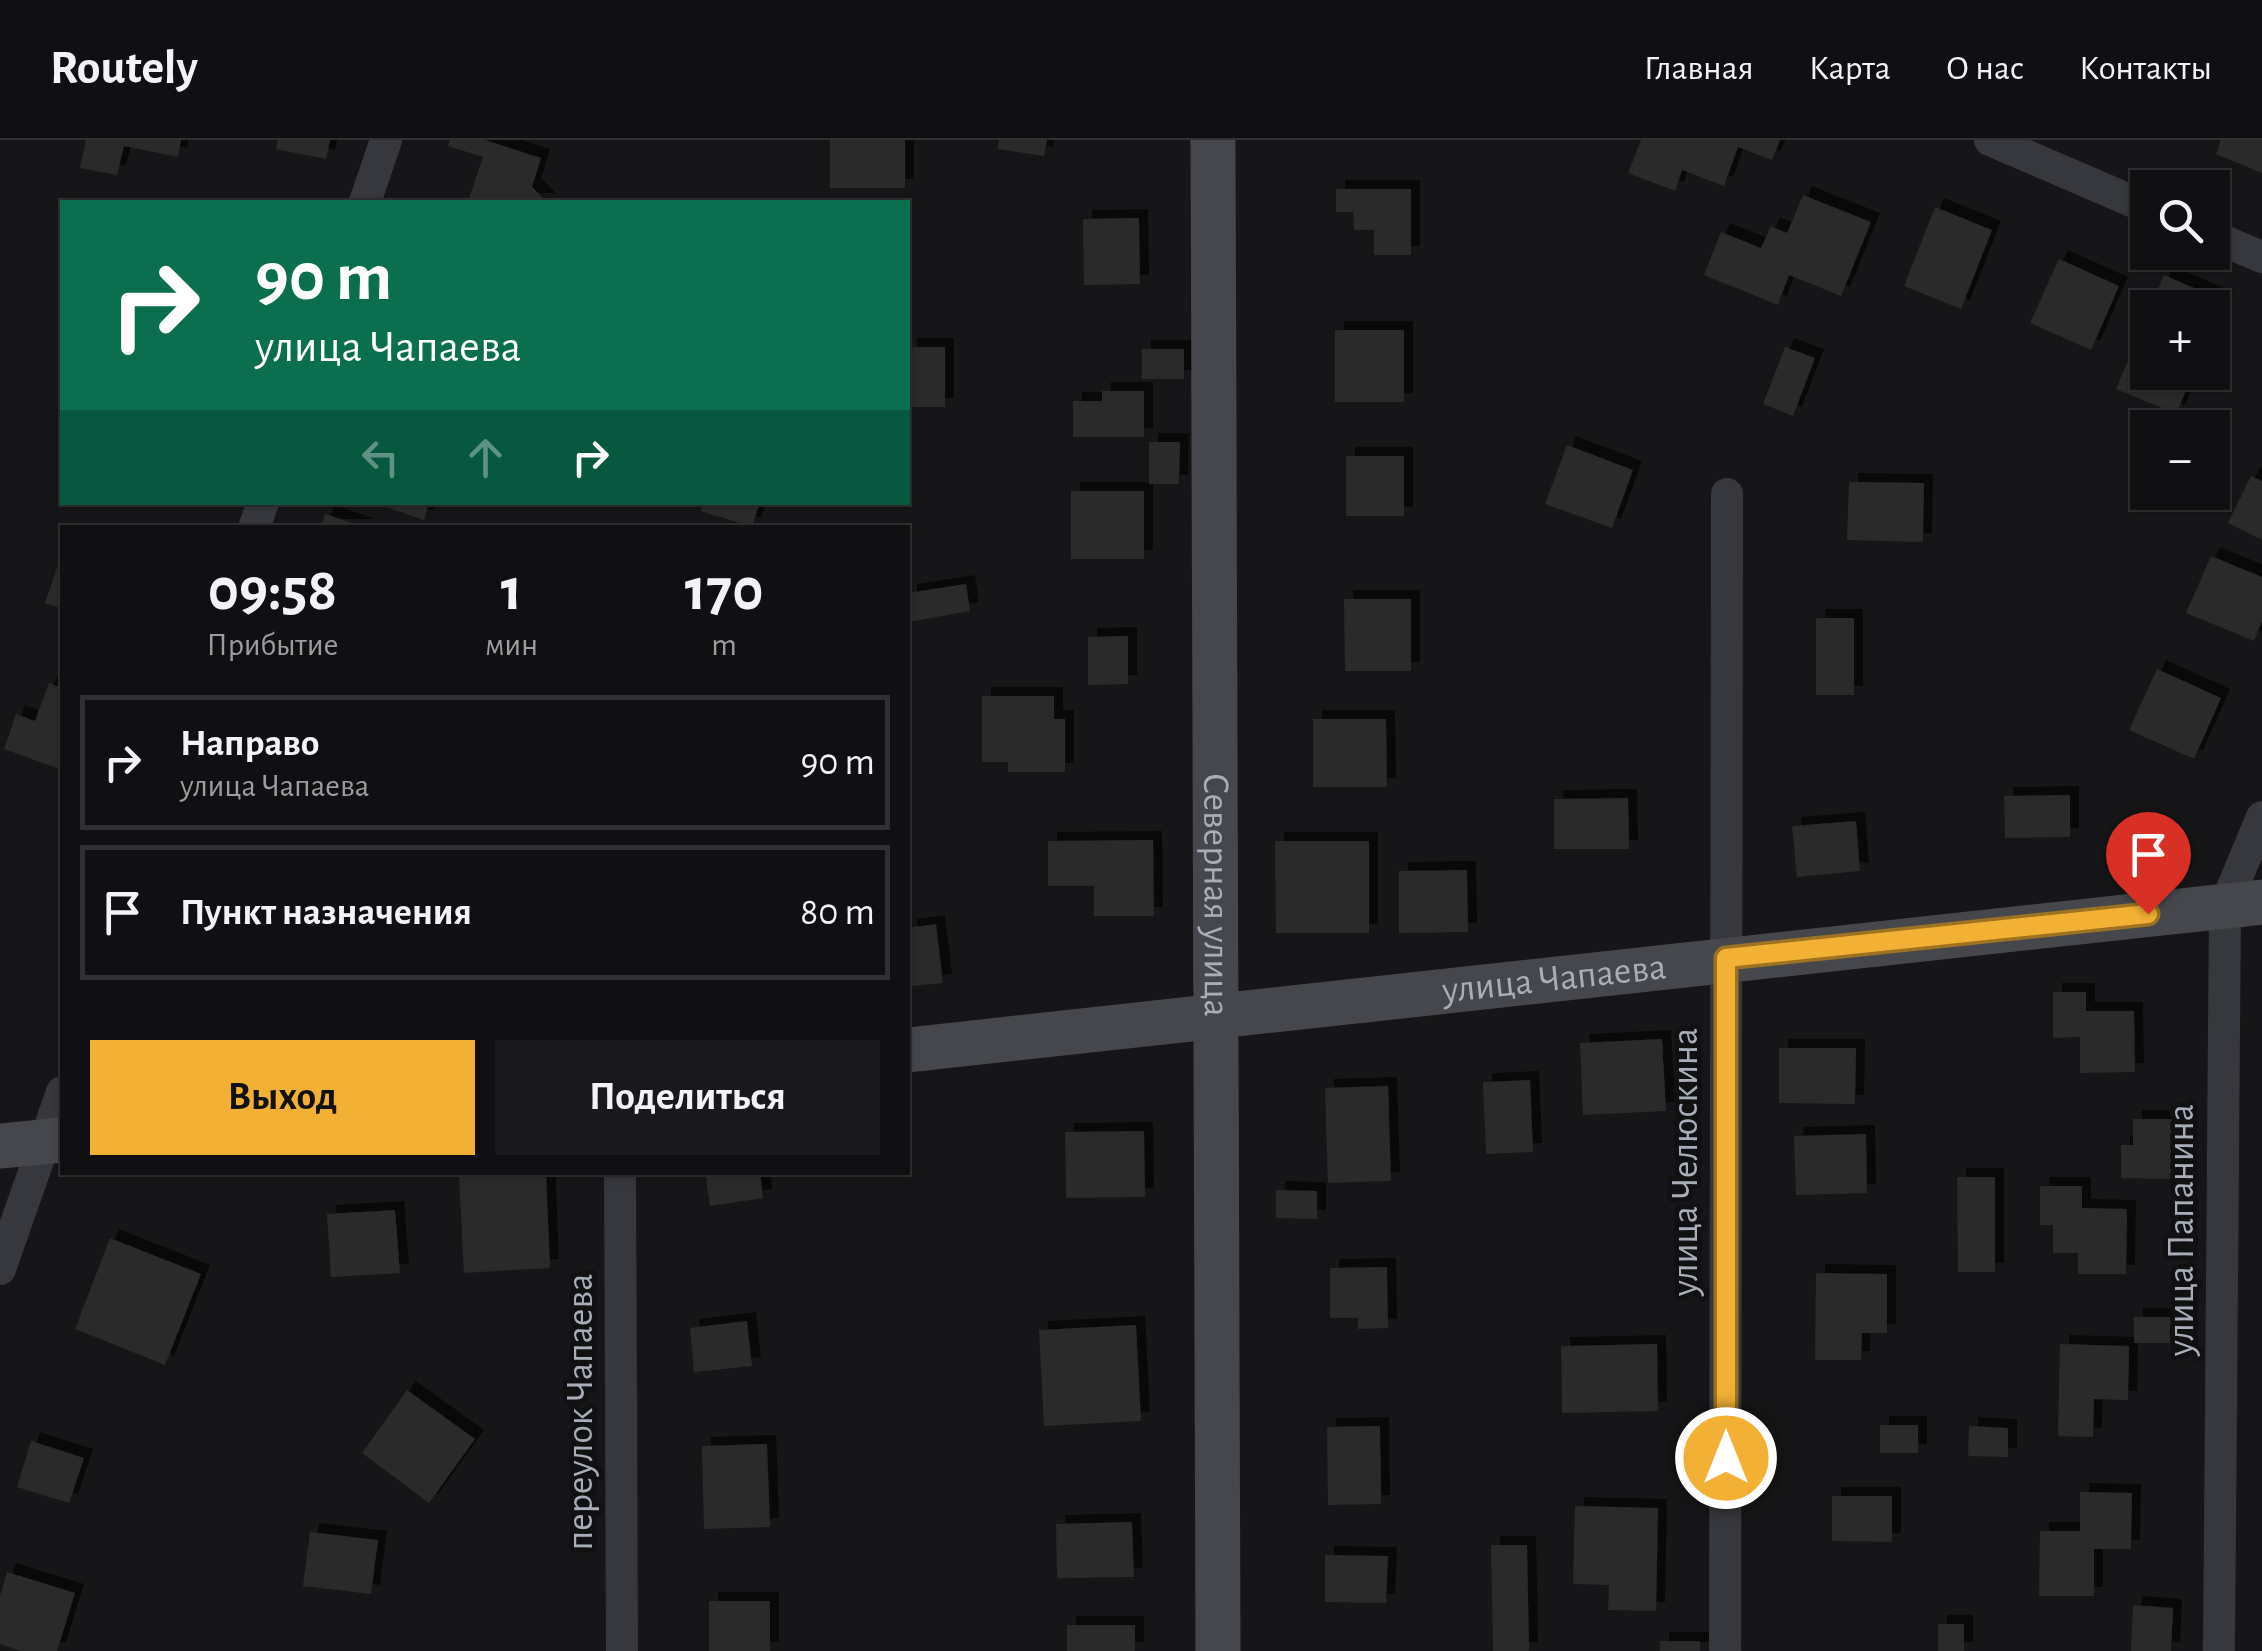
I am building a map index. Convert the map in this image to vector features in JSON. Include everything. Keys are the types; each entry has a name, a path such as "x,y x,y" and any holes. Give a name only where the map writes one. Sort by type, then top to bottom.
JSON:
{"street":[{"path":"366,200 386,140"},
{"name":"Северная улица","path":"1214,140 1218,1651"},
{"path":"1990,140 2130,200"},
{"path":"2230,244 2262,257"},
{"name":"улица Челюскина","path":"1725,1651 1727,494"},
{"name":"улица Папанина","path":"2219,1651 2244,904 2262,817"},
{"name":"улица Чапаева","path":"910,1050 1216,1020 1726,958 2244,904"},
{"path":"0,1269 54,1141 60,1104"},
{"path":"0,1146 54,1141"},
{"name":"переулок Чапаева","path":"620,1175 622,1651"}],"building":[{"path":"86,140 181,140 178,157 124,146 117,175 80,168"},
{"path":"278,140 330,140 326,159 276,149"},
{"path":"450,140 485,140 541,158 532,187 545,200 469,200 483,157 448,146"},
{"path":"830,140 905,140 905,188 830,188"},
{"path":"999,140 1047,140 1044,156 998,149"},
{"path":"1641,140 1780,140 1772,160 1738,147 1724,186 1682,170 1675,191 1628,173"},
{"path":"2221,140 2262,140 2262,173 2216,154"},
{"path":"1336,189 1411,189 1411,255 1374,255 1374,230 1354,230 1353,212 1336,212"},
{"path":"1803,195 1871,222 1841,296 1789,275 1778,305 1704,275 1721,232 1761,248 1771,226 1787,233"},
{"path":"1935,207 1992,230 1961,309 1904,286"},
{"path":"1139,218 1140,284 1084,285 1083,219"},
{"path":"2059,259 2119,286 2091,350 2030,323"},
{"path":"2164,275 2199,290 2158,290"},
{"path":"1335,330 1404,330 1404,402 1335,402"},
{"path":"910,347 945,347 945,407 910,407"},
{"path":"1785,347 1815,358 1793,416 1763,404"},
{"path":"1142,349 1184,349 1184,379 1142,379"},
{"path":"2130,356 2130,390 2186,390 2178,410 2166,410 2116,389"},
{"path":"1102,391 1144,391 1144,437 1073,437 1073,401 1102,401"},
{"path":"1149,442 1180,442 1179,484 1149,484"},
{"path":"1567,445 1633,470 1612,528 1545,504"},
{"path":"1346,456 1404,456 1404,516 1346,516"},
{"path":"2251,476 2262,481 2262,540 2228,523"},
{"path":"1849,482 1924,483 1923,542 1847,540"},
{"path":"1071,491 1144,491 1144,559 1071,559"},
{"path":"381,505 428,505 424,520"},
{"path":"703,505 759,505 753,525 701,511"},
{"path":"325,514 358,525 322,525"},
{"path":"2211,556 2262,577 2262,621 2254,641 2186,613"},
{"path":"59,562 60,608 45,603"},
{"path":"966,584 970,611 910,622 910,593"},
{"path":"1344,599 1411,599 1411,671 1345,671"},
{"path":"1816,618 1854,618 1854,695 1816,695"},
{"path":"1128,636 1128,684 1088,685 1088,637"},
{"path":"2157,669 2221,698 2194,759 2129,730"},
{"path":"49,683 60,687 60,769 4,749 16,714 35,721"},
{"path":"982,696 1054,696 1054,719 1065,719 1065,772 1008,772 1008,762 982,762"},
{"path":"1313,719 1386,719 1387,787 1313,787"},
{"path":"2070,795 2070,837 2005,838 2004,796"},
{"path":"1628,798 1629,849 1554,849 1554,799"},
{"path":"1856,821 1860,871 1797,877 1792,826"},
{"path":"1153,840 1154,916 1094,916 1094,886 1048,886 1048,841"},
{"path":"1275,841 1369,841 1369,933 1276,933"},
{"path":"1467,870 1468,932 1399,933 1399,871"},
{"path":"936,924 943,983 911,986 910,928"},
{"path":"2053,992 2086,992 2086,1011 2134,1011 2135,1072 2080,1073 2080,1037 2053,1038"},
{"path":"1662,1039 1666,1111 1583,1115 1580,1043"},
{"path":"1779,1048 1856,1048 1855,1104 1779,1103"},
{"path":"1530,1080 1533,1152 1486,1154 1483,1082"},
{"path":"1388,1086 1391,1181 1328,1183 1325,1088"},
{"path":"2133,1119 2172,1119 2171,1179 2121,1178 2121,1145 2133,1145"},
{"path":"1144,1131 1145,1197 1066,1198 1065,1132"},
{"path":"1866,1134 1867,1193 1796,1195 1794,1136"},
{"path":"459,1175 546,1175 550,1268 464,1273"},
{"path":"705,1175 760,1175 763,1198 710,1206"},
{"path":"1957,1177 1995,1177 1995,1272 1958,1272"},
{"path":"2040,1186 2082,1186 2082,1208 2127,1209 2126,1274 2078,1274 2078,1253 2053,1253 2053,1225 2040,1225"},
{"path":"1276,1190 1317,1191 1317,1219 1276,1218"},
{"path":"395,1210 400,1273 331,1277 327,1214"},
{"path":"110,1238 201,1274 165,1365 75,1329"},
{"path":"1387,1267 1388,1328 1358,1329 1358,1318 1330,1318 1330,1268"},
{"path":"1816,1273 1887,1274 1887,1333 1862,1333 1861,1360 1815,1360"},
{"path":"2134,1317 2173,1317 2172,1343 2134,1343"},
{"path":"747,1321 752,1366 694,1372 690,1328"},
{"path":"1136,1325 1141,1421 1044,1426 1039,1330"},
{"path":"1657,1344 1658,1411 1562,1413 1561,1346"},
{"path":"2060,1344 2129,1346 2128,1400 2094,1399 2093,1437 2058,1436"},
{"path":"407,1390 475,1439 429,1503 362,1453"},
{"path":"1880,1425 1918,1425 1918,1453 1880,1453"},
{"path":"1380,1426 1381,1504 1328,1505 1327,1427"},
{"path":"1969,1426 2008,1428 2008,1457 1968,1456"},
{"path":"31,1441 84,1458 69,1503 17,1487"},
{"path":"767,1444 770,1527 704,1529 702,1446"},
{"path":"2080,1492 2132,1493 2131,1549 2094,1549 2094,1596 2039,1596 2040,1531 2080,1531"},
{"path":"1832,1496 1892,1496 1892,1542 1832,1541"},
{"path":"1575,1506 1658,1508 1656,1611 1608,1610 1609,1585 1573,1584"},
{"path":"1132,1522 1134,1577 1057,1578 1056,1524"},
{"path":"310,1532 378,1540 371,1594 303,1586"},
{"path":"1491,1545 1527,1545 1529,1651 1493,1651"},
{"path":"1325,1555 1388,1556 1386,1603 1325,1602"},
{"path":"7,1572 75,1593 57,1651 21,1651 0,1644 0,1596"},
{"path":"709,1601 770,1601 770,1651 709,1651"},
{"path":"2133,1605 2173,1608 2171,1651 2131,1651"},
{"path":"1938,1624 1964,1624 1964,1651 1938,1651"},
{"path":"1067,1625 1135,1625 1135,1651 1067,1651"},
{"path":"1660,1641 1700,1641 1700,1651 1660,1651"}],"route":[{"path":"1726,1458 1726,958 2148,914"}]}
